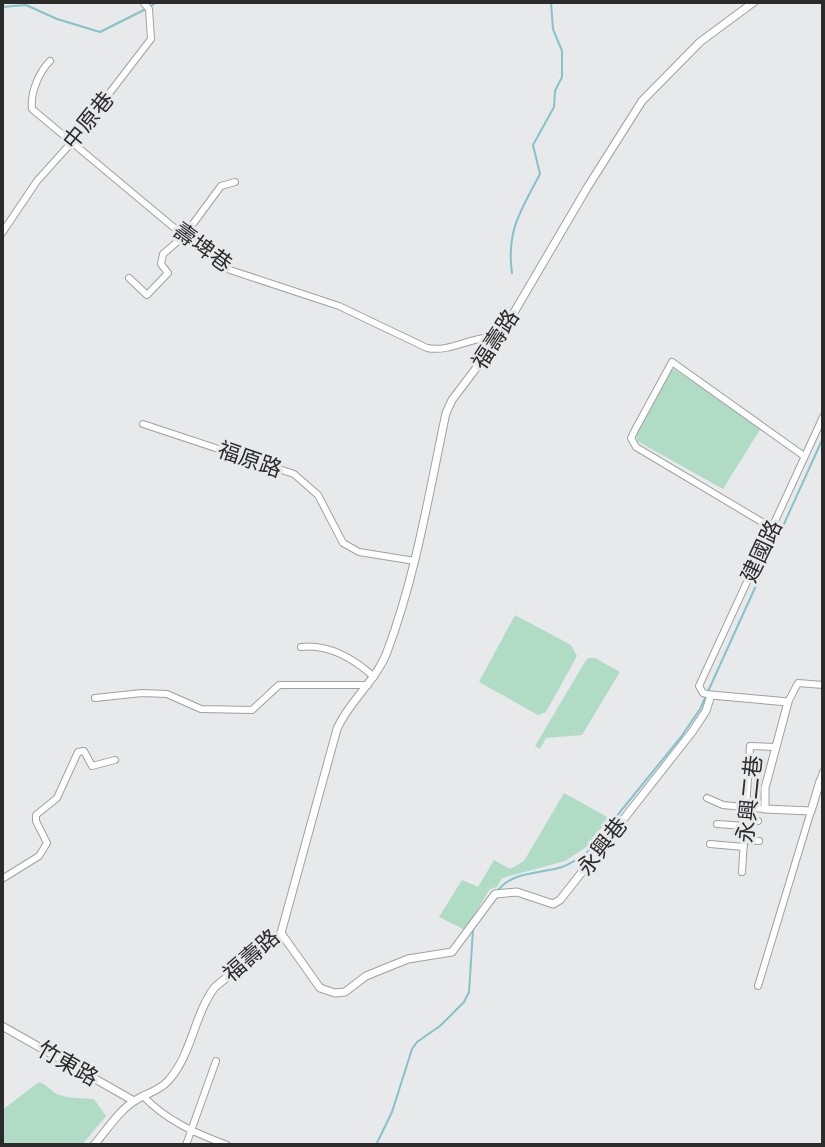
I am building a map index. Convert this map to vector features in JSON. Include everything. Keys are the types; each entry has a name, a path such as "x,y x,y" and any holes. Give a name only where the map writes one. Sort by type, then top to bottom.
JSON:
{"street":[{"name":"中原巷","path":"2,233 37,181 72,142 151,39 149,9 143,2"},
{"name":"福壽路","path":"94,1145 134,1101 157,1090 169,1080 192,1037 206,997 281,933 337,729 343,716 374,677 386,653 415,561 446,413 452,400 499,338 571,214 642,101 700,42 754,2"},
{"name":"壽埤巷","path":"50,61 42,70 30,102 32,109 184,236 230,270 339,306 427,348 441,350 487,336 499,338"},
{"path":"129,278 147,295 168,273 161,264 163,254 184,236 221,186 235,182"},
{"path":"772,528 636,447 631,438 672,362 804,456"},
{"name":"建國路","path":"705,692 772,528 823,417"},
{"name":"福原路","path":"143,424 294,474 318,495 343,543 359,552 415,561"},
{"path":"301,647 316,646 354,659 374,677"},
{"path":"765,809 765,788 788,702 798,683 823,685"},
{"path":"95,698 167,694 201,709 252,710 279,685 368,685"},
{"path":"705,692 788,702"},
{"name":"永興巷","path":"281,933 320,988 340,993 351,989 366,976 408,959 452,952 495,894 502,891 517,892 553,904 560,900 692,732 706,711 705,692"},
{"name":"永興二巷","path":"742,872 750,746 775,747"},
{"path":"2,879 39,856 47,843 36,815 57,798 78,752 84,751 92,766 115,760"},
{"path":"758,986 823,772"},
{"path":"707,798 723,805 746,808 811,811"},
{"path":"717,824 758,821"},
{"path":"710,844 759,841"},
{"name":"竹東路","path":"2,1026 134,1101"},
{"path":"186,1145 216,1061"},
{"path":"143,1096 154,1108 189,1131 227,1145"}],"green space":[{"path":"674,369 761,428 723,489 637,441 636,434 668,373"},
{"path":"515,615 571,645 577,656 546,712 538,715 479,682"},
{"path":"589,658 595,658 620,672 582,735 546,738 540,749 535,746"},
{"path":"564,793 609,818 586,847 565,861 502,878 497,887 490,889 465,930 439,917 462,880 478,887 494,860 510,869 524,861"},
{"path":"39,1082 62,1096 94,1099 106,1116 82,1145 2,1145 2,1110"}],"waterway":[{"path":"151,6 157,2"},
{"path":"512,273 513,233 540,174 533,145 554,107 555,91 562,77 562,51 553,29 551,2"},
{"path":"2,7 26,5 57,19 100,32 146,9"},
{"path":"497,892 510,880 562,867 585,855 681,737 700,709 823,438"},
{"path":"376,1145 392,1112 412,1049 440,1026 464,1002 469,992 473,930"}]}
